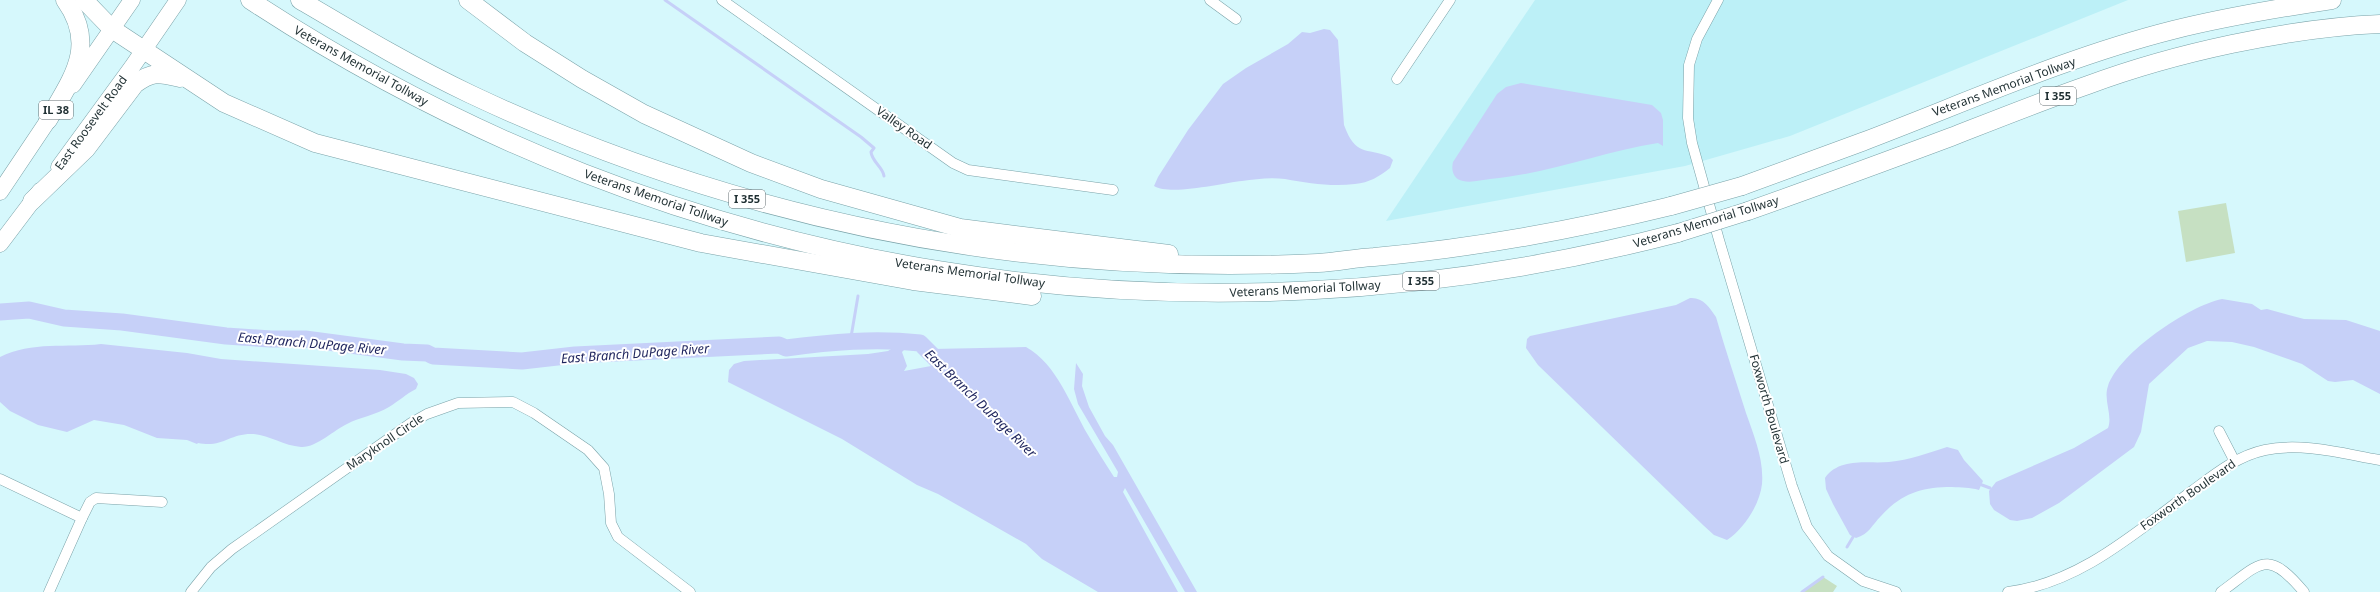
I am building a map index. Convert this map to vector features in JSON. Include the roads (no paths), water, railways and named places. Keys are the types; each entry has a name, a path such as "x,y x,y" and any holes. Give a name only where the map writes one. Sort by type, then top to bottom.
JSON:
{"highway":[{"path":"48,120 76,70 81,54 81,37 76,17 65,0"},
{"path":"84,0 112,29 224,103 315,143 701,243 913,281 1019,295 1132,301 1160,292"},
{"name":"Veterans Memorial Tollway","path":"250,0 327,49 457,119 612,184 710,218 821,248 921,268 1018,282 1160,292 1308,291 1422,281 1561,260 1678,233 1748,210 1860,172 2089,84 2162,62 2235,44 2312,31 2380,24"},
{"name":"Veterans Memorial Tollway","path":"300,0 443,80 573,140 671,176 770,206 892,234 997,251 1110,262 1232,265 1322,263 1414,253 1553,233 1671,206 1742,186 1862,142 2036,73 2093,54 2172,30 2268,10 2332,0"},
{"path":"468,0 525,43 582,79 644,114 751,163 821,189 960,228 1018,237 1208,259 1232,265"},
{"path":"32,201 86,149 135,84 158,72 188,80"}],"main road":[{"name":"IL 38","path":"0,192 48,120 132,0"},
{"name":"East Roosevelt Road","path":"0,244 145,50 178,0"}],"street":[{"name":"Valley Road","path":"722,0 953,163 968,170 1113,190"},
{"path":"1210,0 1236,19"},
{"path":"1397,79 1450,0"},
{"name":"Foxworth Boulevard","path":"1718,0 1697,39 1687,79 1688,118 1703,181 1792,486 1807,527 1836,564 1863,581 1896,592"},
{"name":"Maryknoll Circle","path":"191,592 211,567 232,549 411,423 438,409 458,403 480,401 513,402 588,450 604,468 609,494 611,523 618,537 629,547 690,592"},
{"path":"2219,431 2234,460"},
{"name":"Foxworth Boulevard","path":"2013,592 2059,579 2096,560 2234,460 2266,449 2297,448 2380,460"},
{"path":"0,479 82,518"},
{"path":"49,592 90,502 96,498 162,502"},
{"path":"2221,592 2263,563 2272,564 2282,568 2304,592"}],"water":[{"path":"1324,29 1330,30 1338,40 1344,125 1348,135 1357,147 1390,157 1393,160 1390,168 1370,181 1346,185 1320,184 1285,179 1264,178 1197,188 1172,190 1154,186 1158,177 1188,130 1223,84 1246,68 1288,44 1302,32 1310,33"},
{"path":"1521,83 1652,105 1661,113 1663,120 1663,146 1658,143 1637,147 1533,173 1469,182 1460,180 1454,174 1452,168 1453,162 1497,94 1506,87"},
{"path":"1690,298 1699,299 1702,301 1708,306 1716,317 1760,457 1762,484 1761,492 1755,508 1745,523 1727,540 1714,535 1703,525 1538,365 1526,348 1527,339 1530,336 1676,305"},
{"path":"2222,299 2252,304 2261,310 2267,309 2304,319 2346,320 2380,331 2380,394 2353,380 2335,382 2328,381 2302,364 2254,347 2232,342 2207,341 2188,348 2149,384 2141,432 2134,447 2059,503 2032,518 2017,521 2010,520 1994,510 1990,504 1989,491 1996,482 2074,448 2108,428 2108,386 2115,373 2126,359 2140,346 2156,333 2191,311 2208,303"},
{"path":"910,337 920,346 932,349 1026,347 1037,354 1055,375 1094,446 1114,477 1117,477 1118,472 1078,404 1074,389 1076,363 1083,374 1082,386 1089,407 1105,436 1113,445 1197,592 1185,592 1125,488 1123,492 1178,592 1098,592 1042,559 1026,544 938,494 917,485 842,439 728,382 729,370 734,364 744,361 868,354 888,351","holes":["906,348 918,351 925,356 930,362 931,366 904,371 907,366 902,352"]},
{"path":"101,344 187,353 221,359 380,370 406,374 414,378 418,384 416,389 393,405 347,424 319,442 307,447 288,445 263,436 251,434 237,436 213,444 197,444 187,440 157,438 124,425 94,420 67,432 38,425 10,411 0,402 0,357 12,352 37,347"},
{"path":"1947,447 1958,450 1964,460 1983,481 1979,490 1972,488 1941,487 1913,493 1889,508 1864,534 1856,538 1850,535 1826,489 1825,478 1831,471 1846,464 1904,460"}],"waterway":[{"path":"665,0 861,137 874,148 871,152 872,156 882,170 884,176"},
{"path":"850,343 858,296"},
{"name":"East Branch DuPage River","path":"0,312 29,310 64,318 122,322 226,336 271,339 305,339 403,352 427,353 433,356 522,361 575,355 779,345 786,348 836,342 870,341 920,343 938,361"},
{"path":"1982,485 1990,488"},
{"path":"1847,547 1853,537"},
{"path":"1802,592 1823,577"}]}
